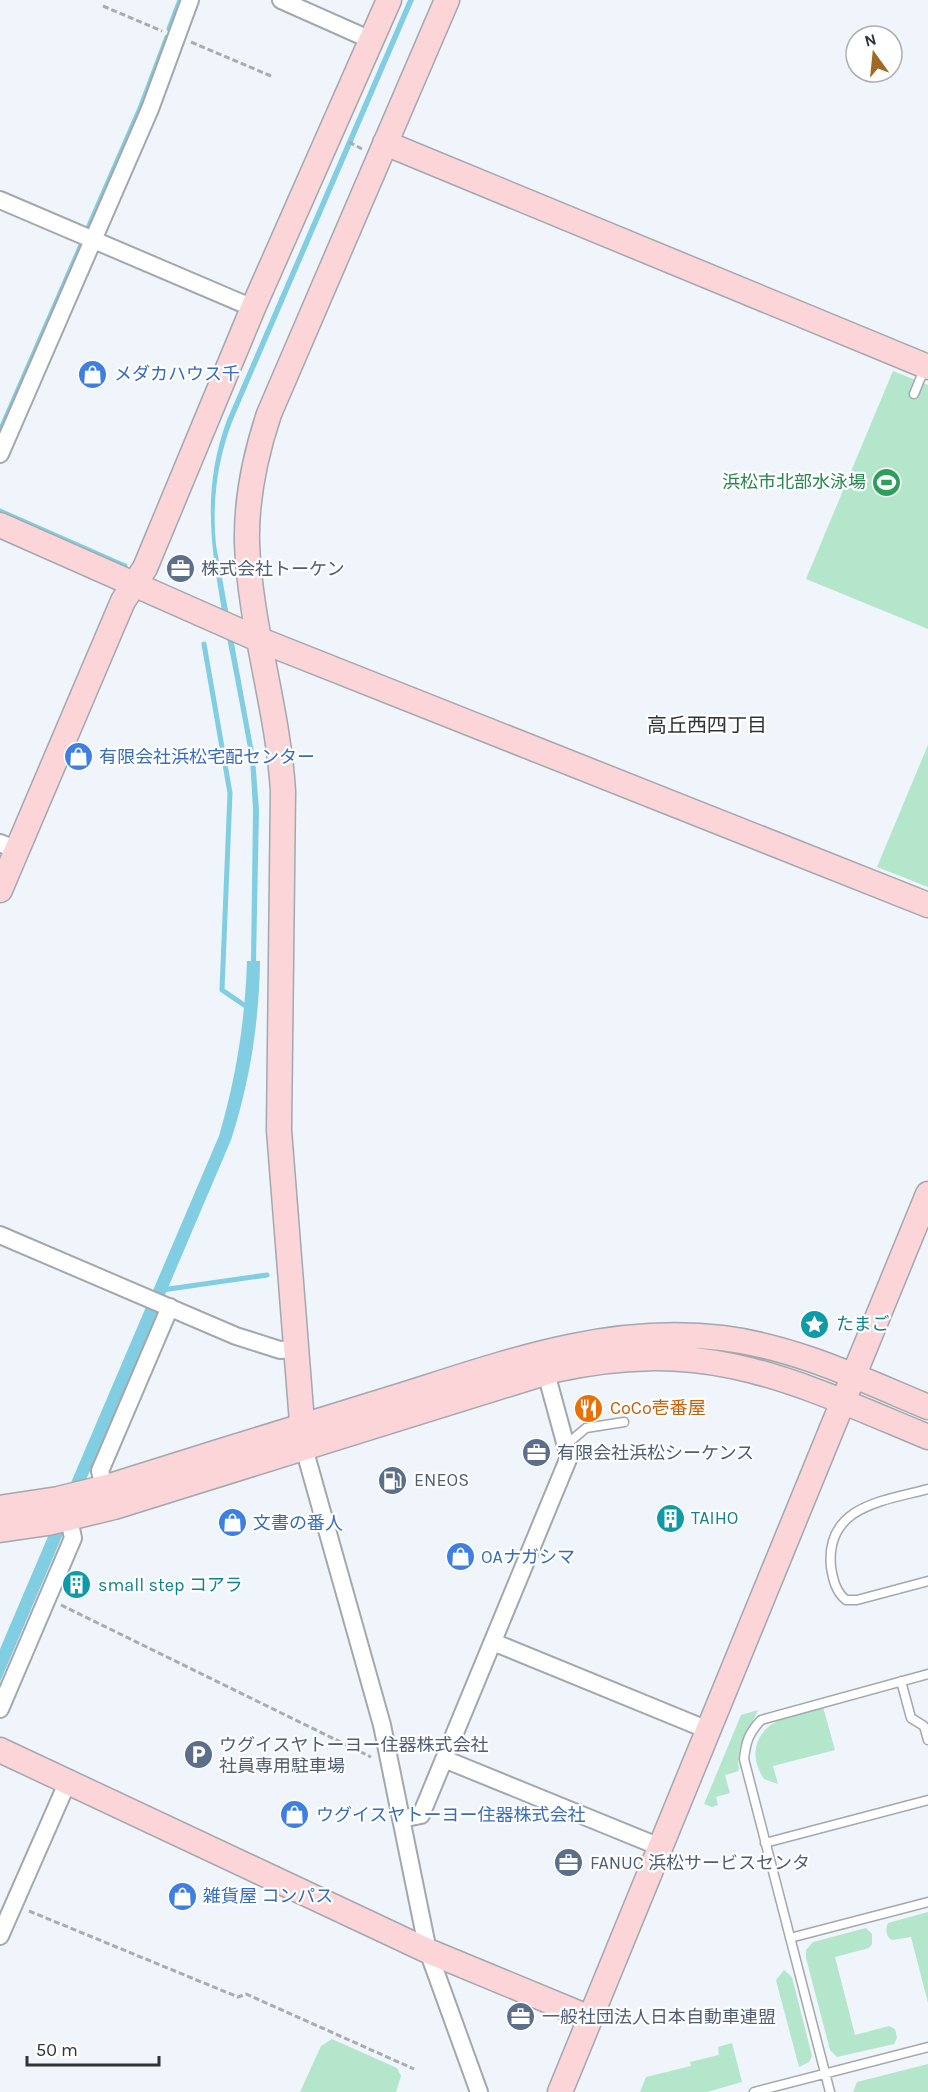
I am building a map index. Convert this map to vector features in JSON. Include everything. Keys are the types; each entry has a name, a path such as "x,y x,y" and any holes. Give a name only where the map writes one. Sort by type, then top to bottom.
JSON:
{"street":[{"path":"0,454 150,109 190,0"},
{"path":"281,0 371,40"},
{"path":"0,890 8,847 123,601 145,568 253,308 389,0"},
{"path":"447,0 269,414 250,486 247,542 250,636 284,791 279,1121 303,1437 389,1759 428,1951 479,2092"},
{"path":"385,143 927,366"},
{"path":"0,200 253,308"},
{"path":"0,525 250,636 928,905"},
{"path":"560,2092 928,1194"},
{"path":"0,1236 236,1336 280,1350 296,1348"},
{"path":"95,1490 100,1471 169,1306"},
{"path":"0,1530 64,1517 303,1437 550,1350 636,1336 694,1336 752,1343 808,1358 928,1407"},
{"path":"0,1508 64,1517 95,1490 546,1373 622,1359 690,1359 771,1374 928,1437"},
{"path":"401,1820 421,1815 570,1456 546,1373"},
{"path":"0,1709 73,1538 64,1517"},
{"path":"493,1642 708,1730"},
{"path":"0,1750 428,1951 590,2018"},
{"path":"444,1759 660,1847"},
{"path":"0,1936 68,1780"}],"lane":[{"path":"914,394 927,366"},
{"path":"573,1439 586,1428 624,1422"},
{"path":"927,1489 870,1504 847,1517 839,1529 830,1556 835,1585 846,1600 857,1600 928,1581"},
{"path":"830,2092 744,1759 750,1732 761,1720 928,1674"},
{"path":"901,1681 911,1718 926,1726 928,1740"},
{"path":"765,1843 928,1800"},
{"path":"790,1938 928,1902"},
{"path":"754,2092 928,2047"}],"path":[{"path":"103,6 271,75"},
{"path":"47,1599 380,1761 389,1759"},
{"path":"14,1904 238,1997 246,1994 414,2069"}],"green space":[{"name":"浜松市北部水泳場","path":"893,371 928,385 928,629 806,579"},
{"path":"928,745 928,887 877,867"},
{"path":"823,1707 835,1750 773,1766 778,1784 764,1779 757,1764 756,1748 765,1730 792,1715"},
{"path":"758,1710 741,1746 739,1771 725,1775 730,1793 716,1797 718,1805 712,1807 704,1804 741,1715"},
{"path":"928,1912 928,2003 911,1937 892,1940 888,1937 886,1930 888,1923"},
{"path":"866,1928 872,1934 872,1944 869,1948 835,1957 855,2035 889,2026 895,2029 897,2038 894,2044 837,2057 830,2050 806,1958 806,1950 813,1942"},
{"path":"784,1970 792,1977 812,2056 809,2062 799,2067 776,1980"},
{"path":"332,2039 397,2068 401,2076 396,2092 300,2092 321,2046"},
{"path":"732,2043 742,2082 707,2092 640,2092 646,2077 691,2066 690,2062 719,2055 718,2047"},
{"path":"928,2064 928,2092 853,2092 857,2082"}],"water":[{"path":"408,0 414,0 232,422 219,467 215,513 216,545 255,758 259,810 256,961 260,961 259,984 252,1052 243,1096 231,1140 0,1682 0,1649 219,1136 230,1093 242,1028 247,961 251,961 253,809 250,759 225,628 213,549 211,499 213,473 227,420"}],"waterway":[{"path":"169,29 180,0"},
{"path":"88,228 141,106 167,37"},
{"path":"0,431 81,245"},
{"path":"0,511 125,566"},
{"path":"204,644 230,793 222,990 250,1009"},
{"path":"162,1290 267,1275"}],"place":[{"name":"メダカハウス千","path":"93,374"},
{"name":"浜松市北部水泳場","path":"887,482"},
{"name":"株式会社トーケン","path":"180,569"},
{"name":"有限会社浜松宅配センター","path":"78,757"},
{"name":"たまご","path":"815,1324"},
{"name":"CoCo壱番屋","path":"589,1408"},
{"name":"有限会社浜松シーケンス","path":"536,1453"},
{"name":"ENEOS","path":"393,1480"},
{"name":"TAIHO","path":"670,1518"},
{"name":"文書の番人","path":"232,1523"},
{"name":"OAナガシマ","path":"460,1557"},
{"name":"small step コアラ","path":"77,1585"},
{"name":"ウグイスヤトーヨー住器株式会社 社員専用駐車場","path":"198,1755"},
{"name":"ウグイスヤトーヨー住器株式会社","path":"295,1815"},
{"name":"FANUC 浜松サービスセンタ","path":"569,1863"},
{"name":"雑貨屋 コンパス","path":"182,1896"},
{"name":"一般社団法人日本自動車連盟","path":"521,2017"}],"district":[{"name":"高丘西四丁目","path":"707,725"}]}
